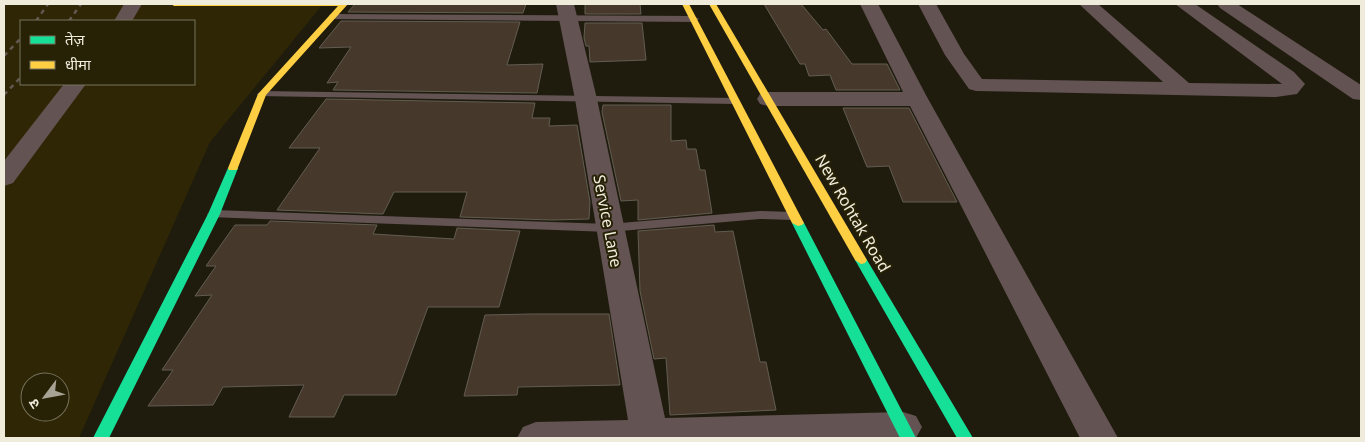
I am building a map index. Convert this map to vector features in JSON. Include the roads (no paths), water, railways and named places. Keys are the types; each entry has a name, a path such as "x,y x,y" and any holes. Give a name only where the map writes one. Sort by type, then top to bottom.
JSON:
{"main road":[{"path":"174,4 344,4"},
{"path":"101,438 214,214 262,94 344,4"},
{"path":"685,4 906,432"},
{"name":"New Rohtak Road","path":"712,4 965,438"}],"street":[{"path":"124,20 133,4"},
{"path":"869,4 916,97 1099,438"},
{"path":"927,4 955,55 976,84 1276,91 1289,89 1294,84 1287,76 1184,4"},
{"path":"1088,4 1184,90"},
{"path":"1226,4 1361,94"},
{"name":"Service Lane","path":"567,11 586,99 650,437"},
{"path":"4,178 74,85"},
{"path":"768,98 917,99 916,97"},
{"path":"536,438 906,432"}],"lane":[{"path":"332,17 567,11 694,19"},
{"path":"262,94 735,102"},
{"path":"214,214 262,214 609,228 760,216 793,216"}],"railway":[{"path":"37,20 48,4"},
{"path":"70,20 81,4"},
{"path":"4,56 20,39"},
{"path":"4,95 20,78"}]}
